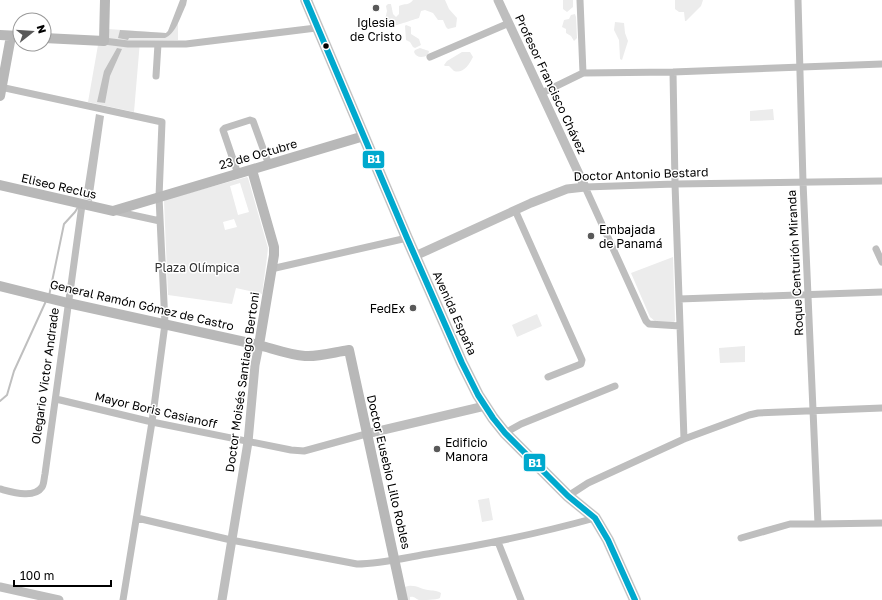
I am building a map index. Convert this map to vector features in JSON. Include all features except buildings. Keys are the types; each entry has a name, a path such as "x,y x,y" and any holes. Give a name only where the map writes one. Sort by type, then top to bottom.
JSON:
{"main road":[{"path":"52,38 104,41 105,0"},
{"name":"Avenida España","path":"306,0 316,28 462,363 485,406 505,434 568,496 595,518 608,540 635,600"},
{"path":"0,35 12,36"},
{"path":"0,90 12,50"},
{"name":"23 de Octubre","path":"159,197 238,174 253,174 269,165 364,136"},
{"name":"Doctor Moisés Santiago Bertoni","path":"253,174 274,247 260,345"},
{"name":"Eliseo Reclus","path":"0,185 113,211 159,197"},
{"name":"General Ramón Gómez de Castro","path":"0,286 68,303 260,345 289,353 306,356 349,350"},
{"name":"Doctor Eusebio Lillo Robles","path":"349,350 403,600"}],"street":[{"name":"Profesor Francisco Chávez","path":"498,0 646,321 649,324 680,326"},
{"path":"580,0 583,73"},
{"name":"Roque Centurión Miranda","path":"798,0 803,182 818,524"},
{"path":"430,57 509,23"},
{"path":"104,41 128,44 186,44 316,28"},
{"path":"156,76 158,44"},
{"path":"542,93 583,73 673,72 882,64"},
{"path":"673,72 675,184 684,439"},
{"path":"0,90 162,122 159,197 165,324 152,422 123,600"},
{"path":"238,174 223,128 250,120 253,121 269,165"},
{"name":"Doctor Antonio Bestard","path":"415,256 515,210 567,189 675,184 882,181"},
{"name":"Olegario Victor Andrade","path":"0,489 28,494 42,487 56,399 80,219 85,205"},
{"path":"515,210 582,360 581,364 548,377"},
{"name":"Eliseo Reclus","path":"113,211 160,221"},
{"path":"271,269 407,238"},
{"path":"876,249 882,262"},
{"path":"679,299 882,292"},
{"name":"Doctor Moisés Santiago Bertoni","path":"222,600 248,442 255,365 260,345"},
{"path":"505,434 521,424 615,386"},
{"name":"Mayor Boris Casianoff","path":"56,399 152,422 248,442 304,451 366,434 485,406"},
{"path":"568,496 588,483 684,439 738,418 758,412 882,408"},
{"path":"136,518 231,540 357,564 395,560 498,542 595,518"},
{"path":"741,538 790,524 882,523"},
{"path":"498,542 520,600"},
{"path":"0,586 29,597 59,600"}],"green space":[{"path":"413,0 445,0 449,9 457,18 456,27 448,29 443,20 438,20 433,13 425,10 421,11 419,18 395,26 391,25 385,20 387,11 386,6 388,4 391,4 393,14 396,17 399,14 399,6 410,3"},
{"path":"563,0 573,0 573,7 567,12 563,9"},
{"path":"675,0 703,0 701,6 685,21 684,12 679,12 675,9"},
{"path":"575,14 577,38 574,41 571,36 566,33 566,29 562,27 564,20 569,19 571,15"},
{"path":"615,22 624,23 628,41 622,60 620,59 619,40 614,30"},
{"path":"178,23 178,40 140,41 134,112 88,102 98,45 108,29 166,33 171,24"},
{"path":"406,25 411,27 411,34 419,39 421,45 415,48 406,40"},
{"path":"420,48 429,51 428,55 422,57 416,55 414,52 415,50"},
{"path":"462,52 470,52 473,57 468,66 463,70 457,72 449,66 444,65 447,61"},
{"path":"773,109 774,120 750,121 750,111"},
{"name":"Plaza Olímpica","path":"247,177 248,178 268,248 262,294 236,288 232,304 168,295 164,201","holes":["240,183 249,212 238,215 230,186","234,219 237,227 225,230 223,222"]},
{"path":"673,257 675,321 671,324 656,322 650,317 631,273"},
{"path":"537,314 542,326 517,337 512,325"},
{"path":"745,346 745,362 720,363 719,348"},
{"path":"489,498 493,520 482,522 478,500"},
{"path":"408,586 438,591 441,593 440,598 433,600 419,600 414,597 410,597 410,600 402,600 405,587"}],"shaded area":[{"path":"180,0 187,0 186,5 180,19 169,36 165,38 129,38 128,40 118,38 120,30 166,33"},
{"path":"117,48 122,49 110,76 105,103 97,102 104,71"},
{"path":"96,114 104,116 92,201 83,198"}],"waterway":[{"path":"49,296 64,224 78,207"},
{"path":"0,401 7,395 14,371 46,301"}],"transit line":[{"name":"B1","path":"306,0 407,238 462,363 478,395 505,433 568,496 595,518 608,540 635,600"}],"place":[{"name":"Iglesia de Cristo","path":"376,8"},
{"name":"Embajada de Panamá","path":"591,236"},
{"name":"FedEx","path":"413,308"},
{"name":"Edificio Manora","path":"437,449"}]}
